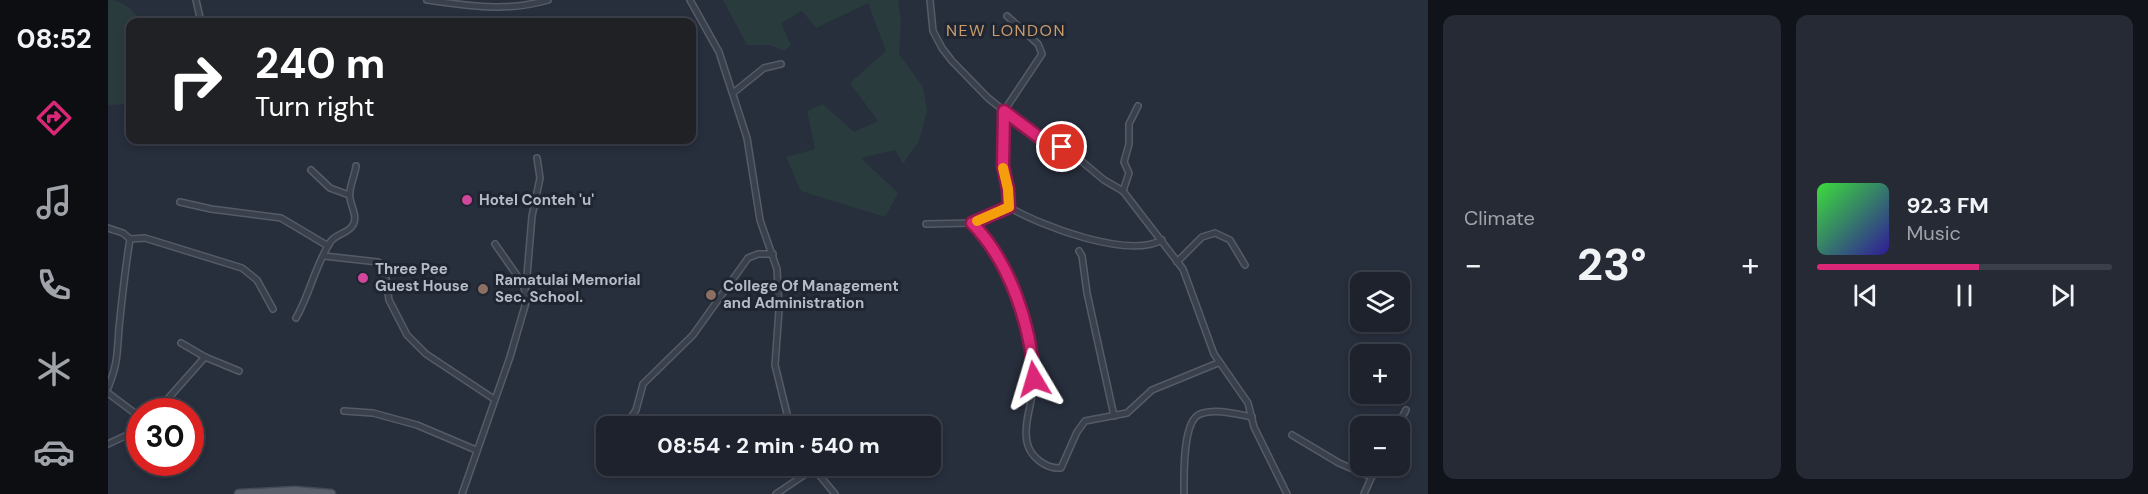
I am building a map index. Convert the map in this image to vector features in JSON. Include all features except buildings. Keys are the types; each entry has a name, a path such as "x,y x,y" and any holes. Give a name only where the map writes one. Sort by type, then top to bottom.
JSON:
{"main road":[{"path":"239,494 278,491 331,494"}],"street":[{"path":"196,0 200,18"},
{"path":"427,0 497,8 548,0"},
{"path":"690,0 719,52 747,138 760,220 777,269 779,310 775,365 788,416"},
{"path":"930,0 933,31 942,48 988,98 1048,144 1067,149 1104,180 1123,191 1162,240 1185,272 1218,363 1243,393 1259,439 1287,494"},
{"path":"1007,16 1038,44 1042,54 1004,111 1003,166 1009,207"},
{"path":"733,93 764,68 781,64"},
{"path":"1123,191 1129,173 1125,162 1130,124 1138,106"},
{"path":"462,494 527,299 532,216 540,178 537,158"},
{"path":"296,318 328,246 336,236 352,227 354,223 354,212 349,195 356,166"},
{"path":"311,170 330,188 349,195"},
{"path":"180,202 211,209 281,218 328,246"},
{"path":"926,224 972,223 1009,207 1065,232 1119,245 1142,247 1162,240"},
{"path":"972,223 989,240 1010,280 1029,340 1034,379 1026,430 1027,443 1032,455 1043,463 1061,468 1083,423 1127,413 1152,390 1218,363"},
{"path":"108,228 123,233 129,239 145,238 243,268 257,280 273,309"},
{"path":"1177,262 1202,237 1215,233 1230,240 1245,265"},
{"path":"108,388 118,357 129,239"},
{"path":"495,244 526,289"},
{"path":"1079,251 1083,256 1087,292 1114,416"},
{"path":"632,416 636,410 643,384 681,350 748,258 758,254 773,254"},
{"path":"324,256 378,262 384,265 389,300 407,335 426,354 494,399"},
{"path":"181,343 204,357 239,371"},
{"path":"168,398 204,357"},
{"path":"108,393 126,406"},
{"path":"1403,416 1406,410"},
{"path":"344,411 363,411 417,425 476,450"},
{"path":"1184,494 1185,450 1189,428 1195,418 1200,414 1225,411 1252,417"},
{"path":"1292,435 1339,463 1371,477 1364,494"},
{"path":"108,444 126,436"},
{"path":"776,494 800,476"},
{"path":"820,476 835,494"}],"shaded area":[{"path":"108,0 127,6 138,18 126,18 126,104 108,105"},
{"path":"723,0 898,0 901,21 899,54 923,87 927,111 919,141 903,164 895,150 861,158 898,193 885,217 801,191 786,157 815,149 807,111 823,104 854,132 878,121 850,83 886,51 868,3 816,28 802,11 781,23 791,45 784,51 770,45 747,45"}],"slow traffic":[{"path":"977,221 1009,207 1003,168"}],"place":[{"name":"Hotel Conteh 'u'","path":"467,200"},
{"name":"Three Pee Guest House","path":"363,278"},
{"name":"Ramatulai Memorial Sec. School.","path":"483,289"},
{"name":"College Of Management and Administration","path":"711,295"}],"district":[{"name":"NEW LONDON","path":"1006,30"}],"route":[{"path":"1034,379 1034,364 1029,340 1010,280 989,240 972,223 1009,207 1003,166 1004,111 1048,144 1062,147"}]}
